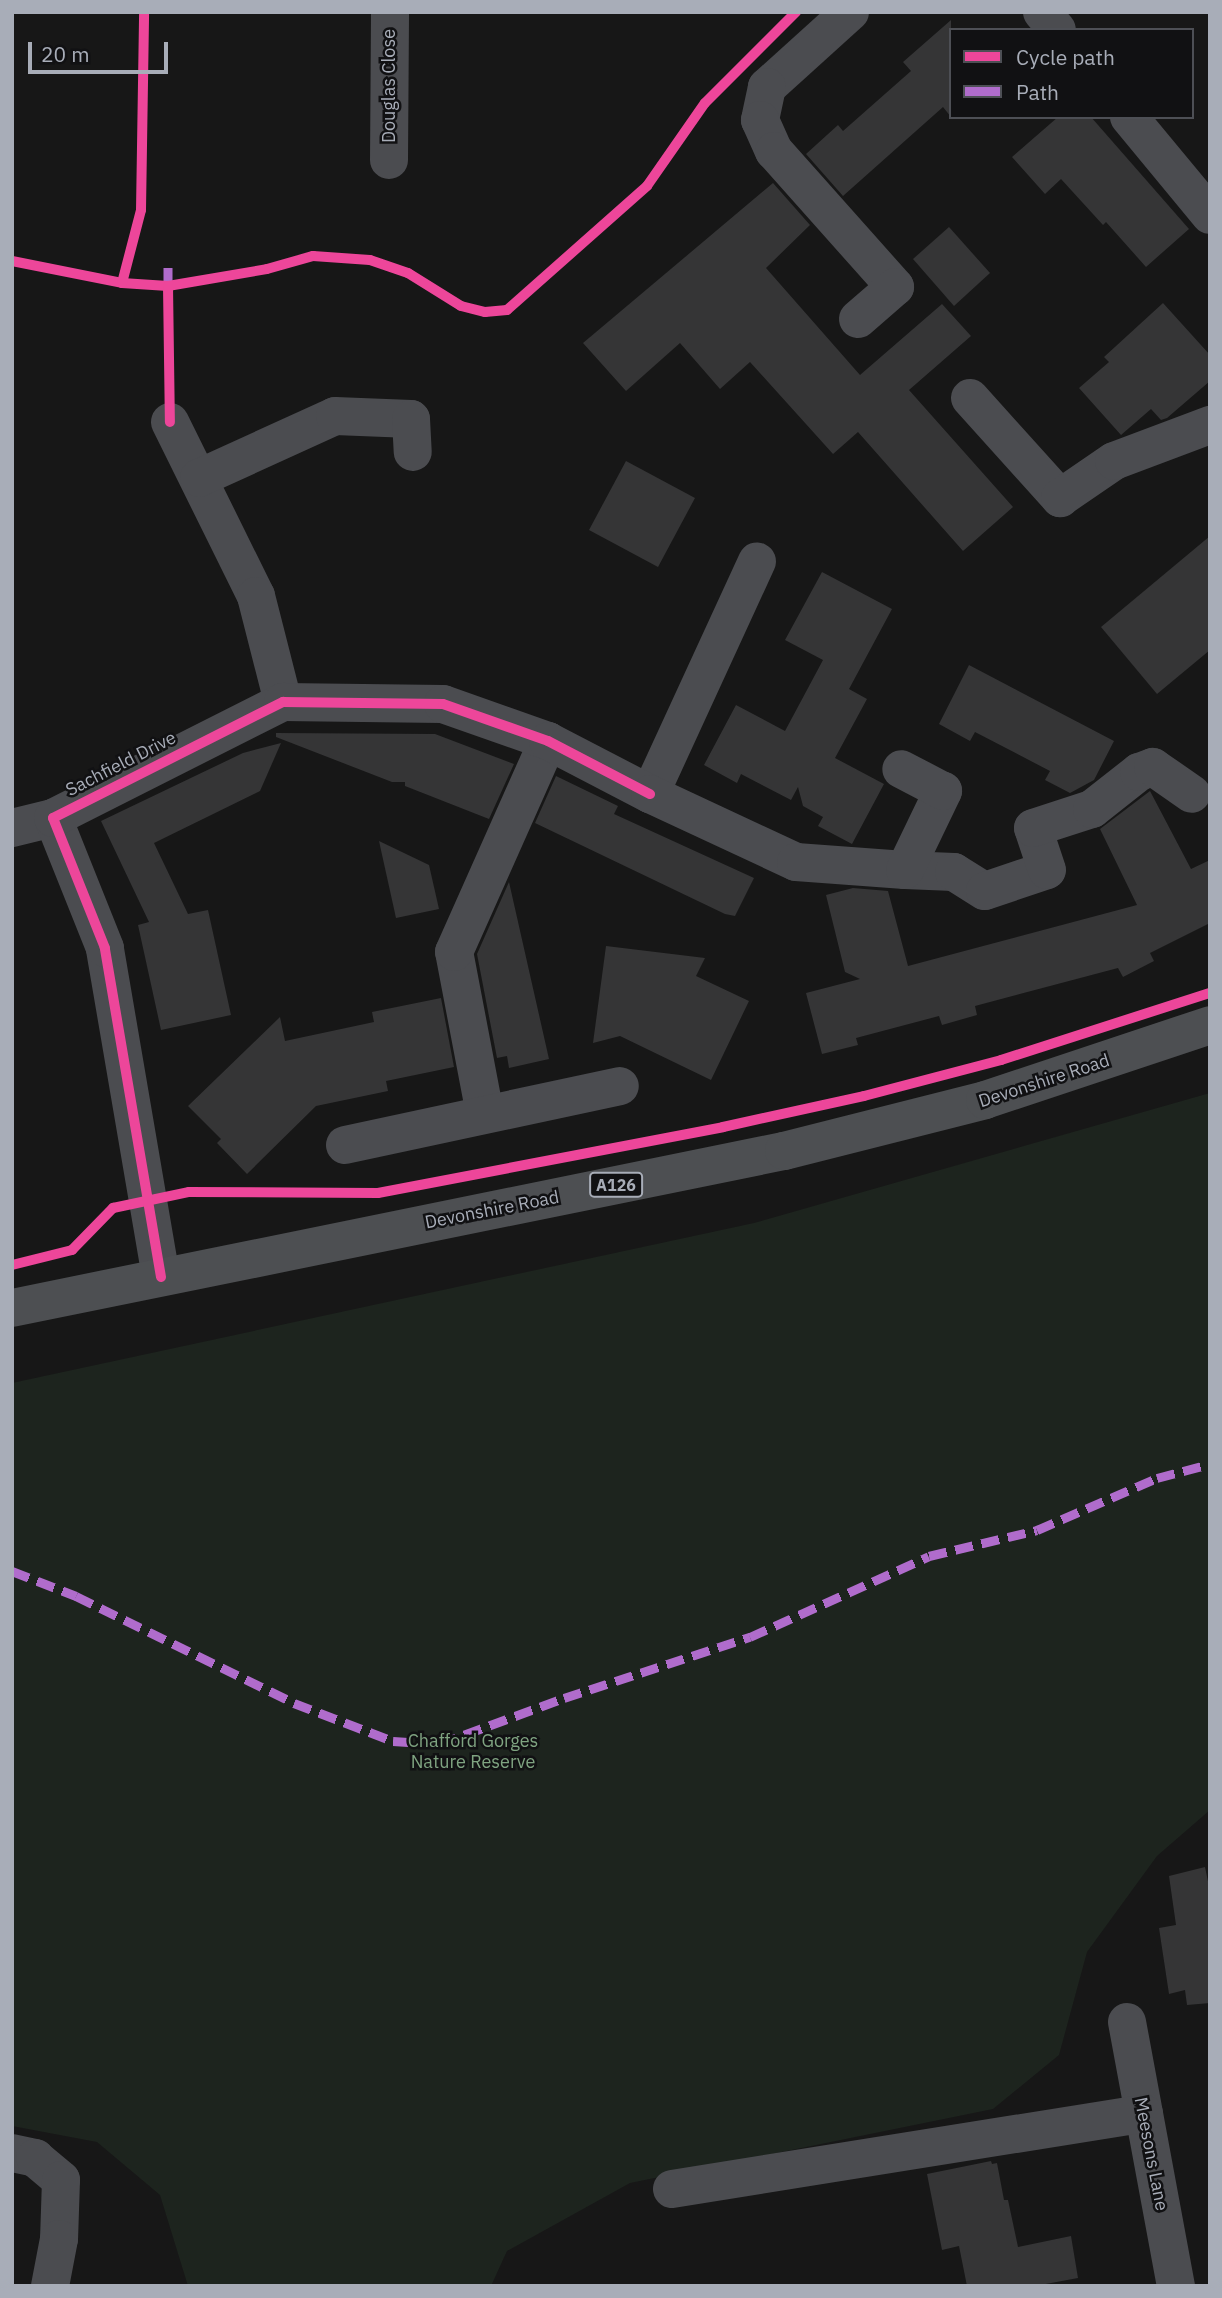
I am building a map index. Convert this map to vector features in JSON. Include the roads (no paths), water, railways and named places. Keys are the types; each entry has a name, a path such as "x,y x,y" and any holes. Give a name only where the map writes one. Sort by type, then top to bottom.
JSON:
{"main road":[{"name":"Devonshire Road","path":"12,1308 784,1151 985,1100 1210,1025"}],"street":[{"name":"Douglas Close","path":"389,160 390,12"},
{"path":"1042,12 1055,28"},
{"path":"824,20 767,87 760,120 774,151 895,287 858,319"},
{"path":"1131,119 1210,215"},
{"path":"970,398 1060,498 1114,461 1210,425"},
{"path":"199,478 335,416 411,419 412,452"},
{"path":"170,422 256,596 283,702"},
{"path":"650,794 757,561"},
{"name":"Sachfield Drive","path":"12,828 53,818 283,702 443,704 548,741 650,794 796,862 954,872 985,891 1047,870 1033,828 1092,809 1139,772 1153,767 1192,794"},
{"path":"485,1114 454,952 548,741"},
{"path":"901,769 943,791 905,870"},
{"name":"Sachfield Drive","path":"53,818 105,948 161,1277"},
{"path":"345,1145 620,1086"},
{"name":"Meesons Lane","path":"1127,2022 1176,2286"},
{"path":"672,2189 1144,2113"},
{"path":"12,2153 35,2158 61,2180 59,2239 50,2286"}],"park label":[{"name":"Chafford Gorges Nature Reserve","path":"473,1752"}]}
